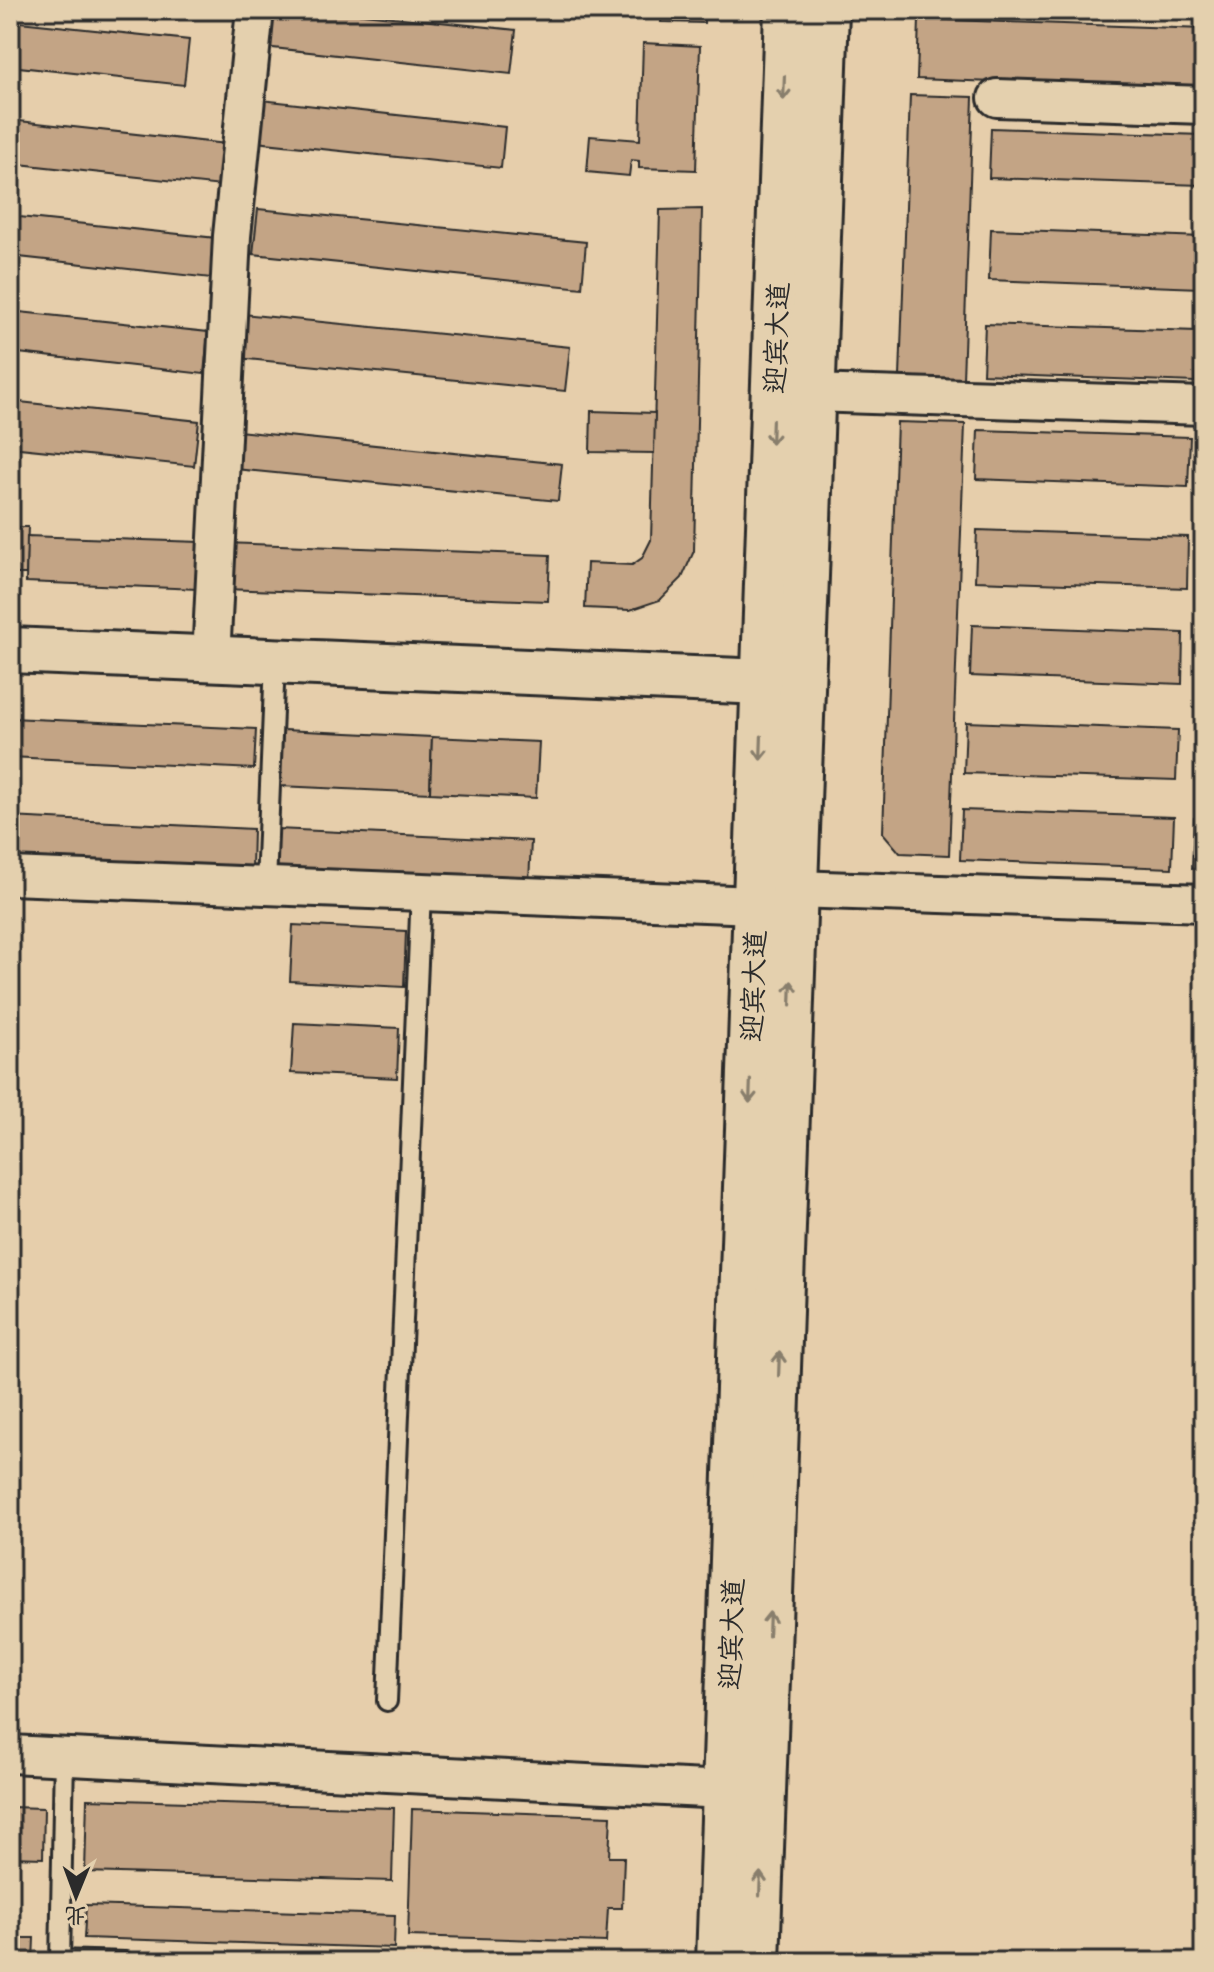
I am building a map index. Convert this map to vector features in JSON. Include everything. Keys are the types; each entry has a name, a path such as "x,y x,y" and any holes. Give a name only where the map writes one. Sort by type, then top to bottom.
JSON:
{"main road":[{"name":"迎宾大道","path":"757,1962 776,897 764,682 787,10"},
{"name":"迎宾大道","path":"719,1962 725,1790 776,897 812,393 826,10"},
{"path":"10,650 764,682"}],"street":[{"path":"211,659 232,236 255,10"},
{"path":"997,98 1204,105"},
{"path":"812,393 1204,406"},
{"path":"10,876 421,891 1204,903"},
{"path":"10,1754 725,1790"}],"lane":[{"path":"266,885 275,661"},
{"path":"387,1701 421,891"},
{"path":"64,1756 60,1961 124,1962"}],"building":[{"path":"268,10 325,10 516,30 511,74 264,47"},
{"path":"662,10 704,10 704,23 661,22"},
{"path":"919,19 1204,29 1204,90 917,79"},
{"path":"10,21 189,40 184,85 10,66"},
{"path":"643,43 700,46 696,170 639,168 639,161 631,160 629,176 587,172 590,136 640,140"},
{"path":"910,95 973,97 963,379 900,377"},
{"path":"261,100 505,127 501,168 256,142"},
{"path":"10,120 226,144 221,186 10,163"},
{"path":"991,128 1202,135 1201,185 989,178"},
{"path":"258,209 586,242 582,288 253,254"},
{"path":"702,209 694,551 682,578 660,600 630,610 585,608 587,563 632,565 642,558 651,540 660,210"},
{"path":"10,216 216,238 211,278 10,256"},
{"path":"991,229 1203,237 1201,288 989,280"},
{"path":"10,311 208,332 204,374 10,352"},
{"path":"243,314 570,347 565,391 238,358"},
{"path":"985,324 1197,331 1195,382 983,374"},
{"path":"10,401 199,421 194,466 10,447"},
{"path":"591,411 655,413 654,453 590,452"},
{"path":"897,422 965,424 949,855 900,853 883,833"},
{"path":"978,430 1190,437 1188,487 976,479"},
{"path":"238,431 562,464 558,501 235,469"},
{"path":"10,527 28,527 26,574 10,574"},
{"path":"977,530 1188,537 1187,588 975,581"},
{"path":"27,536 200,542 198,589 26,582"},
{"path":"226,543 550,555 548,601 224,589"},
{"path":"972,625 1183,633 1182,684 970,676"},
{"path":"10,718 256,729 254,769 10,757"},
{"path":"966,722 1178,730 1176,780 964,773"},
{"path":"283,730 432,737 430,793 280,786"},
{"path":"1197,730 1204,731 1204,781 1195,781"},
{"path":"432,737 539,742 536,798 430,793"},
{"path":"962,810 1174,817 1172,868 960,860"},
{"path":"10,817 253,829 252,869 10,858"},
{"path":"1194,818 1204,819 1204,869 1192,869"},
{"path":"277,829 531,841 529,882 276,870"},
{"path":"293,925 406,931 404,987 290,981"},
{"path":"294,1023 399,1028 397,1078 291,1073"},
{"path":"87,1799 394,1808 392,1881 85,1872"},
{"path":"10,1807 44,1808 43,1858 10,1857"},
{"path":"412,1809 611,1816 609,1857 624,1857 622,1908 608,1908 606,1942 408,1936"},
{"path":"86,1905 395,1915 394,1948 84,1938"},
{"path":"10,1938 34,1938 33,1962 10,1962"}]}
